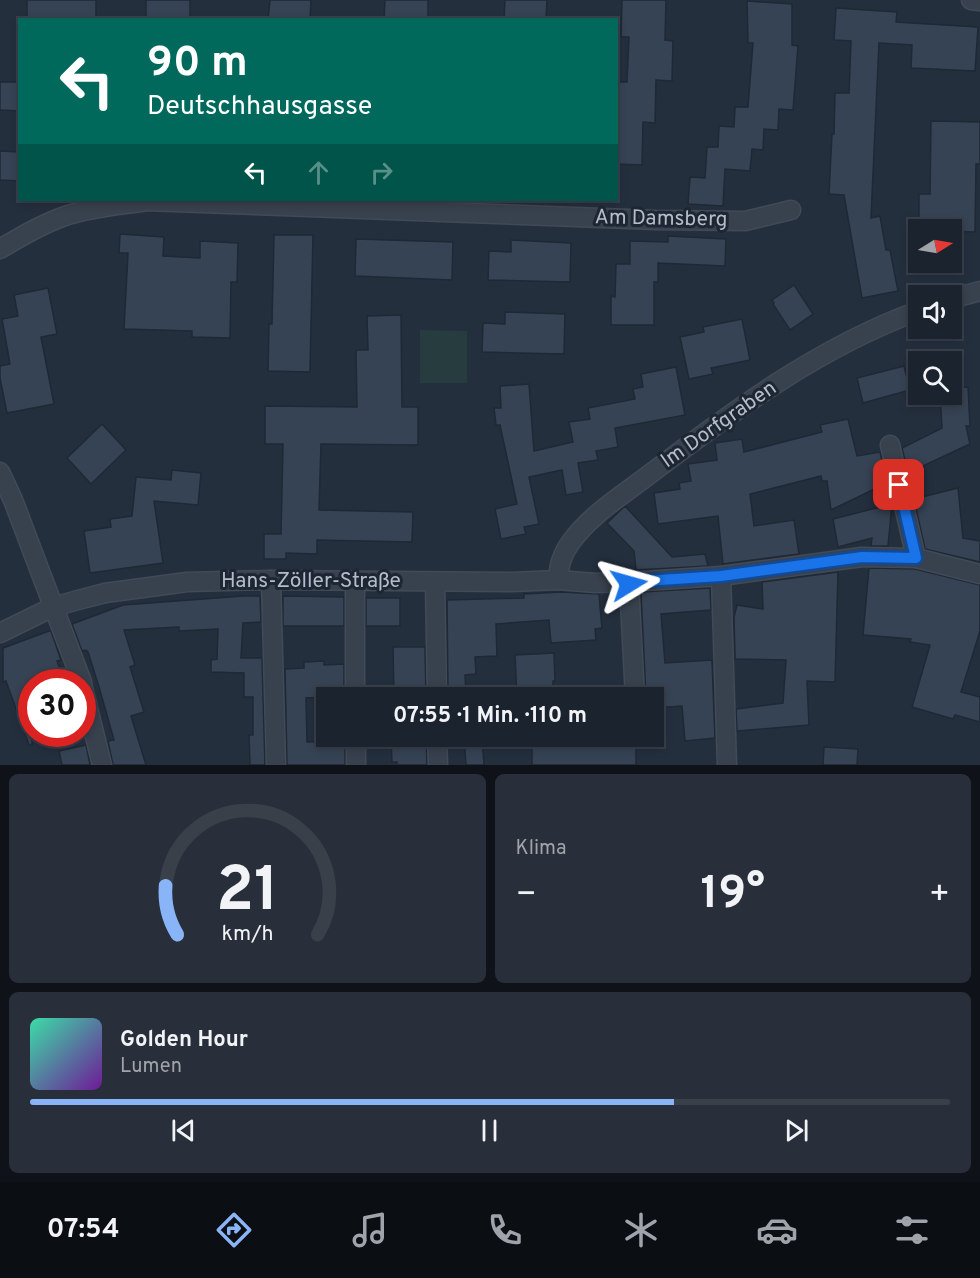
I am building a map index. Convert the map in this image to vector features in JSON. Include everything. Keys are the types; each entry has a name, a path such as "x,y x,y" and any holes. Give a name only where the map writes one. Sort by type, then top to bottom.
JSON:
{"street":[{"path":"971,0 980,1"},
{"name":"Am Damsberg","path":"0,249 24,234 69,215 147,201 656,220 745,221 791,210"},
{"path":"962,296 980,291"},
{"name":"Im Dorfgraben","path":"558,580 564,552 581,529 735,410 843,344 908,315"},
{"path":"890,445 916,558"},
{"path":"0,472 13,500 77,669"},
{"name":"Hans-Zöller-Straße","path":"0,633 53,608 105,593 187,582 558,580 595,583 629,582 721,576 862,557 916,558 980,574"},
{"path":"721,576 727,765"},
{"path":"271,580 276,765"},
{"path":"354,580 355,687"},
{"path":"435,582 437,687"},
{"path":"629,582 634,687"},
{"path":"96,740 102,765"},
{"path":"356,747 356,765"},
{"path":"437,747 438,765"}],"green space":[{"path":"420,330 467,331 467,383 420,383"}],"building":[{"path":"27,0 96,0 96,18 27,18"},
{"path":"146,0 190,0 190,18 146,18"},
{"path":"270,0 311,0 310,18 268,18"},
{"path":"385,0 428,0 428,18 384,18"},
{"path":"505,0 547,0 546,18 504,18"},
{"path":"622,0 666,0 665,40 673,41 672,81 656,80 655,123 643,122 642,165 618,164 618,82 627,82 629,37 621,37"},
{"path":"747,1 792,4 792,45 798,46 793,110 779,109 778,130 764,129 763,150 752,149 750,171 725,169 723,206 688,204 690,177 705,178 707,147 718,147 719,126 734,127 735,107 748,107 753,43 748,43"},
{"path":"836,8 897,12 896,22 978,27 975,71 911,68 912,45 879,43 871,218 880,216 886,250 890,250 898,291 862,298 844,195 829,194 835,93 849,93 851,41 834,40"},
{"path":"0,82 18,82 18,111 0,110"},
{"path":"931,121 980,122 980,164 976,164 975,232 962,232 962,219 919,219 919,194 930,194"},
{"path":"0,151 18,152 18,181 0,180"},
{"path":"120,234 164,237 163,256 200,258 200,241 238,243 237,282 231,282 230,338 192,337 192,331 124,329 128,253 119,253"},
{"path":"274,235 313,235 310,372 268,371 269,324 272,324"},
{"path":"668,236 726,239 725,266 658,263 658,282 654,282 654,325 611,325 611,296 615,297 616,264 630,264 630,241 668,242"},
{"path":"356,239 453,242 452,280 355,276"},
{"path":"511,240 571,243 570,282 488,280 489,251 511,252"},
{"path":"794,285 813,314 790,330 772,300"},
{"path":"48,288 57,334 41,337 54,404 7,413 0,366 10,364 2,319 18,316 14,295"},
{"path":"505,312 565,314 564,354 482,352 483,323 505,324"},
{"path":"401,315 402,407 418,407 418,445 321,444 319,510 413,512 412,542 317,540 317,554 286,553 286,559 264,559 264,534 281,534 283,444 265,444 265,406 357,407 356,350 368,350 367,316"},
{"path":"742,319 750,360 711,368 713,374 689,379 680,337 704,332 703,327"},
{"path":"904,366 908,391 863,403 857,378"},
{"path":"676,367 685,415 615,428 618,447 596,451 598,460 578,463 583,492 566,495 562,470 529,477 539,524 524,527 526,534 501,539 495,509 517,504 500,425 496,425 494,408 501,408 500,386 529,384 534,451 573,442 569,422 590,419 588,408 635,399 633,389 643,387 641,374"},
{"path":"962,387 968,387 970,426 966,426 970,444 908,473 902,448 942,428 941,405 962,405"},
{"path":"848,419 857,456 880,452 887,483 831,510 827,481 822,481 821,476 750,494 754,526 794,520 799,554 723,564 718,516 658,524 654,493 680,489 679,483 691,481 688,464 717,460 715,443 742,439 744,452 822,432 820,425"},
{"path":"102,424 126,450 91,484 67,458"},
{"path":"172,470 201,473 198,505 154,501 163,563 90,573 84,531 111,527 110,519 132,516 136,477 171,480"},
{"path":"958,488 963,538 980,541 980,562 925,549 914,499"},
{"path":"892,504 888,546 871,546 872,538 838,547 833,519"},
{"path":"625,506 672,557 705,554 708,566 636,570 634,551 607,523"},
{"path":"869,568 915,569 980,585 980,631 961,692 980,697 980,722 955,715 953,719 912,707 930,645 910,642 911,639 863,635"},
{"path":"838,572 835,682 807,681 809,725 737,731 736,709 783,703 786,660 735,659 734,617 737,605 763,609 762,582"},
{"path":"710,588 711,610 661,614 665,663 712,660 715,738 685,741 682,706 664,707 664,687 645,687 641,592"},
{"path":"562,592 599,594 602,628 595,629 596,640 551,643 549,620 496,624 497,656 475,657 476,674 465,675 466,687 448,687 447,600 524,598 524,594"},
{"path":"260,596 261,622 243,623 241,658 262,658 265,765 250,765 249,735 253,735 253,697 244,697 244,673 211,672 211,660 217,659 218,629 179,631 179,627 124,630 135,665 130,667 144,712 131,716 146,765 113,765 108,741 114,740 96,677 96,669 93,669 88,652 82,651 72,624 123,605"},
{"path":"283,596 344,597 344,626 283,626"},
{"path":"366,598 400,598 400,626 366,626"},
{"path":"51,631 61,660 57,661 60,669 18,669 18,714 6,681 3,682 3,648"},
{"path":"393,647 425,647 426,687 394,687"},
{"path":"554,653 555,681 553,681 553,687 516,687 515,655"},
{"path":"324,661 324,665 344,664 344,687 316,687 316,697 306,698 307,742 316,742 316,747 345,747 345,765 287,765 285,669 304,668 304,662"},
{"path":"86,747 90,765 62,765 59,751"},
{"path":"391,747 426,747 427,765 397,765 397,762 392,762"},
{"path":"465,747 483,747 484,765 466,765"},
{"path":"532,747 636,747 636,765 532,765"},
{"path":"824,747 858,749 857,765 823,765"}],"route":[{"path":"629,584 629,582 721,576 862,557 916,558 899,485"}]}
